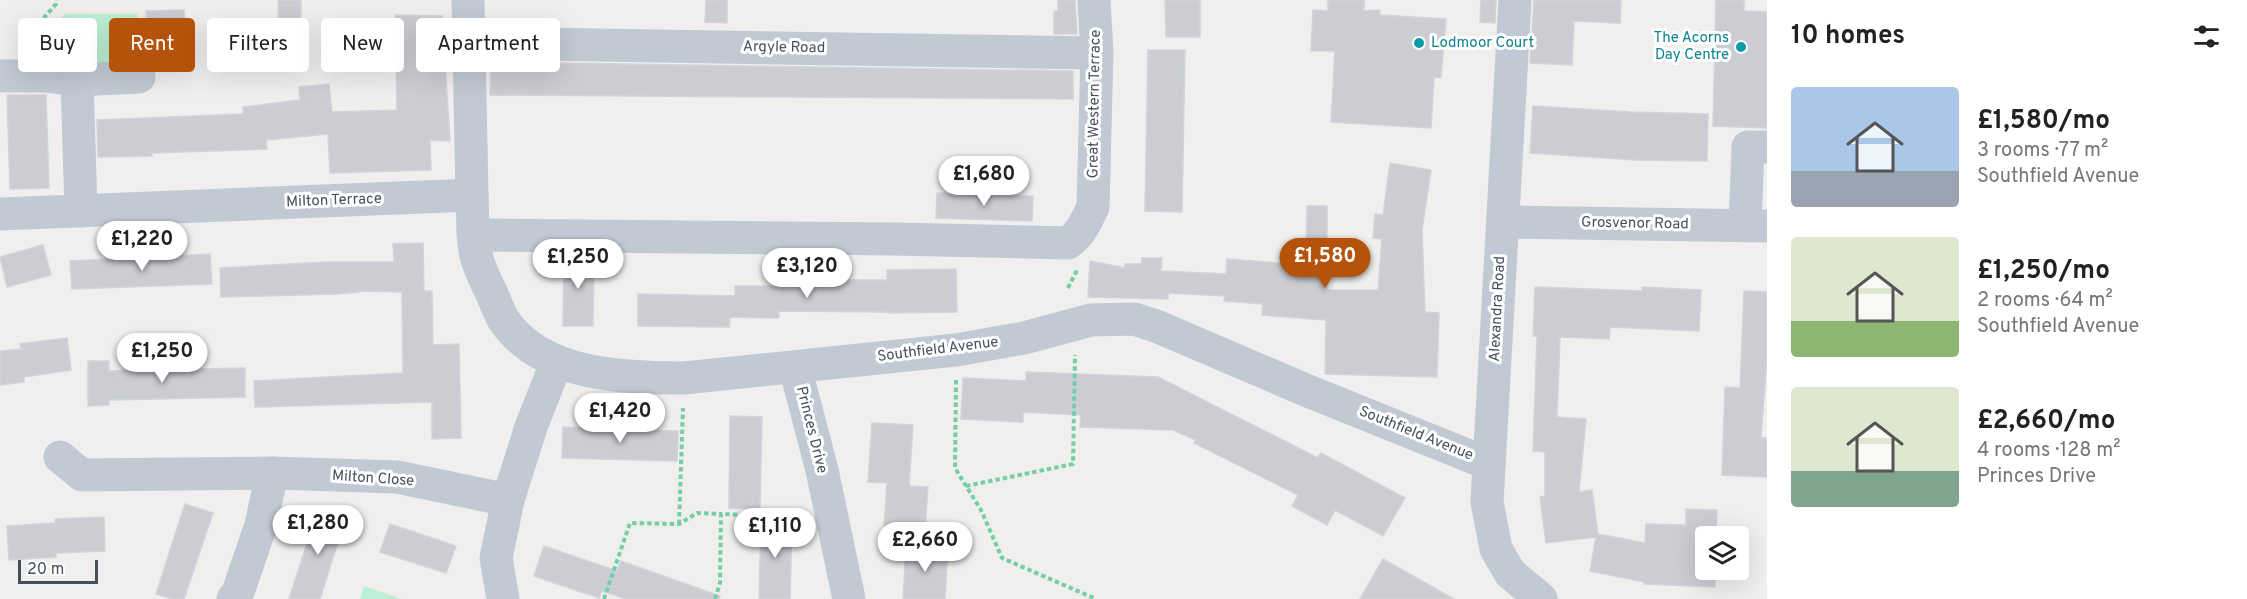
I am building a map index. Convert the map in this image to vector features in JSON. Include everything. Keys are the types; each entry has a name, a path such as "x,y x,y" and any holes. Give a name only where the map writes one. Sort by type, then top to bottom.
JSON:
{"street":[{"path":"468,0 469,18"},
{"name":"Great Western Terrace","path":"473,235 1068,243 1083,228 1093,207 1097,53 1094,0"},
{"name":"Alexandra Road","path":"1514,16 1487,502 1496,549 1510,573 1541,599"},
{"name":"Argyle Road","path":"560,44 1097,53"},
{"path":"470,72 472,195"},
{"path":"0,76 45,76 77,80 140,78"},
{"path":"77,80 81,210"},
{"path":"1756,226 1748,147 1767,147"},
{"name":"Milton Terrace","path":"0,214 472,195"},
{"name":"Southfield Avenue","path":"472,195 476,254 483,276 504,320 526,344 557,362 592,371 641,378 684,378 956,350 1024,338 1091,320 1134,319 1156,326 1308,391 1489,464"},
{"name":"Grosvenor Road","path":"1503,222 1756,226"},
{"path":"503,599 496,558 508,500 531,427 557,362"},
{"name":"Princes Drive","path":"795,367 822,470 849,599"},
{"name":"Milton Close","path":"60,457 82,475 272,473 397,477 508,500"},
{"path":"233,599 238,592 261,525 272,473"}],"path":[{"path":"45,76 43,19 56,4 56,0"},
{"path":"966,486 1073,464 1076,324"},
{"path":"956,350 955,468 981,510 1002,558 1096,599"},
{"path":"679,524 684,378"},
{"path":"604,599 630,523 679,524 697,513 832,518"},
{"path":"714,599 720,583 720,514"}],"green space":[{"path":"65,14 137,14 137,18 109,18 109,67 97,68 97,18 60,18"},
{"path":"364,586 401,599 360,599"}],"building":[{"path":"278,0 301,0 301,18 279,18"},
{"path":"706,0 727,0 727,23 705,22"},
{"path":"1058,0 1075,0 1077,34 1054,34 1054,11 1058,11"},
{"path":"1165,0 1200,0 1200,37 1166,37"},
{"path":"1328,0 1364,0 1364,11 1380,10 1380,15 1446,19 1441,78 1434,77 1431,128 1331,122 1335,51 1311,51 1313,10 1328,11"},
{"path":"1481,0 1496,0 1495,23 1480,22"},
{"path":"1534,0 1621,0 1620,23 1574,21 1572,65 1530,63"},
{"name":"The Acorns Day Centre","path":"1716,0 1744,0 1744,11 1767,12 1767,128 1713,126"},
{"path":"184,10 184,18 146,18 146,11"},
{"path":"395,15 442,16 442,18 416,18 416,72 446,72 450,141 430,140 431,170 330,173 328,134 266,140 267,149 98,157 97,120 243,114 243,107 300,100 299,87 329,84 332,112 397,110 396,72 404,72 404,18 395,18"},
{"path":"1148,50 1185,50 1182,212 1145,211"},
{"path":"560,63 1073,71 1073,99 490,95 491,72 560,72"},
{"path":"7,95 46,95 49,188 10,189"},
{"path":"1533,106 1708,114 1707,161 1636,160 1530,153"},
{"path":"1390,163 1431,170 1422,230 1425,312 1439,313 1437,377 1325,374 1326,320 1262,315 1263,304 1224,301 1225,296 1168,293 1168,299 1088,297 1090,261 1125,268 1125,264 1141,264 1142,258 1162,258 1161,271 1226,274 1227,259 1306,265 1307,206 1327,206 1327,290 1378,290 1382,239 1373,238 1375,214 1383,215"},
{"path":"937,193 1033,196 1032,221 936,218"},
{"path":"423,243 424,291 432,291 433,345 459,344 461,438 432,439 432,402 255,407 254,381 403,373 402,292 359,291 336,294 221,297 220,268 327,262 394,262 393,244"},
{"path":"43,245 51,275 7,287 0,257"},
{"path":"210,254 212,284 72,289 70,261"},
{"path":"564,255 594,255 593,326 563,326"},
{"path":"956,269 957,312 779,311 779,318 730,317 729,327 638,326 638,294 735,296 735,286 787,286 787,280 887,280 887,270"},
{"path":"1535,287 1642,291 1642,287 1701,290 1699,331 1610,327 1609,339 1560,337 1557,417 1586,419 1579,492 1592,490 1598,534 1645,543 1646,524 1686,525 1686,509 1717,510 1716,526 1695,526 1695,580 1715,580 1715,587 1644,584 1644,582 1590,571 1596,537 1546,543 1540,497 1545,496 1545,452 1533,451 1537,336 1533,336"},
{"path":"1744,291 1767,292 1767,359 1761,438 1767,438 1767,477 1722,475 1725,387 1740,388"},
{"path":"67,338 71,370 24,377 24,382 0,385 0,351 21,349 20,344"},
{"path":"88,361 109,361 109,371 245,368 245,397 109,400 109,405 88,406"},
{"path":"1026,372 1158,377 1318,458 1321,453 1405,498 1383,536 1335,510 1327,525 1292,506 1298,495 1194,443 1196,440 1173,430 1080,427 1081,415 1023,412 1023,422 961,419 963,378 1026,381"},
{"path":"730,416 762,417 760,509 729,508"},
{"path":"872,423 913,425 909,486 928,487 924,546 883,543 887,483 868,482"},
{"path":"563,427 678,431 677,461 562,458"},
{"path":"185,504 213,513 184,599 172,599 156,594"},
{"path":"318,509 346,518 320,599 289,599"},
{"path":"104,517 105,551 56,553 56,557 9,560 7,526 55,523 55,519"},
{"path":"761,519 792,520 790,599 759,599"},
{"path":"390,524 456,546 446,573 380,552"},
{"path":"544,546 617,571 621,561 720,596 719,599 626,599 602,591 599,598 534,576"},
{"path":"906,546 948,548 945,599 903,599"},
{"path":"1383,559 1454,599 1360,599"}],"place":[{"name":"Lodmoor Court","path":"1419,43"},
{"name":"The Acorns Day Centre","path":"1741,47"}]}
